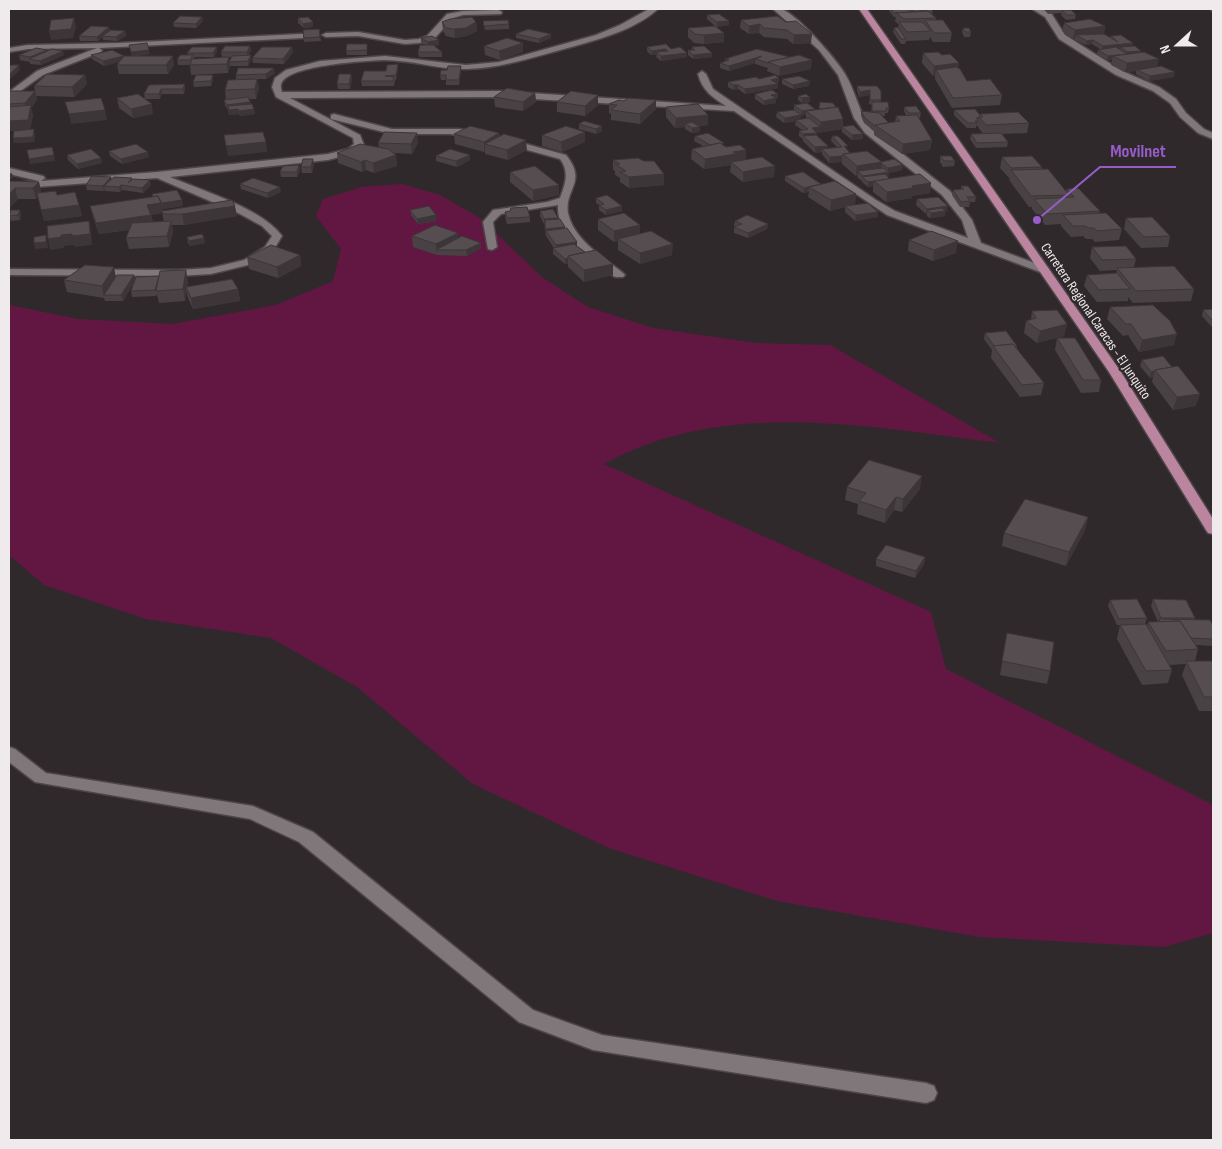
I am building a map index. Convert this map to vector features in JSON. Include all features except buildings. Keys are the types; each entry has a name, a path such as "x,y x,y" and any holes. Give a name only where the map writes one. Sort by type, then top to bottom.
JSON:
{"main road":[{"name":"Carretera Regional Caracas - El Junquito","path":"863,9 1115,372 1213,530"}],"street":[{"path":"9,186 157,175 328,157 351,151 359,145 357,137 279,95 276,87 278,80 289,72 304,66 386,58 466,67 499,64 599,37 623,27 654,9"},
{"path":"777,9 798,25 822,48 842,75 858,118 868,131 946,192 967,220 976,245"},
{"path":"1036,9 1048,15 1062,37 1119,73 1156,89 1173,100 1183,115 1201,131 1213,136"},
{"path":"326,35 358,34 405,42 419,41 430,38 450,16 463,13 498,12"},
{"path":"9,50 28,47 119,45 300,36"},
{"path":"9,96 40,73 90,52 119,45"},
{"path":"702,74 704,82 710,91 891,213 1044,270"},
{"path":"279,95 500,94 737,110"},
{"path":"306,110 369,128 400,132 448,131 496,139 564,157 570,163 572,178 563,213 584,248 619,275"},
{"path":"9,171 57,179 99,179"},
{"path":"9,272 211,271 248,262 269,249 277,236 266,224 244,212 157,175"},
{"path":"492,247 488,222 497,212 510,208 548,205 565,200"},
{"path":"9,753 41,778 253,813 306,837 526,1016 601,1044 926,1093"}],"shaded area":[{"path":"402,184 440,195 480,218 543,278 588,307 653,328 756,343 830,345 1000,443 849,425 799,422 748,424 699,430 650,443 604,464 931,612 946,669 1213,805 1213,933 1164,947 979,937 777,901 609,848 473,784 357,687 271,638 146,619 44,585 9,555 9,305 78,319 173,324 276,305 333,281 341,249 316,216 323,199 362,187"}],"place":[{"name":"Movilnet","path":"1037,220"}]}
